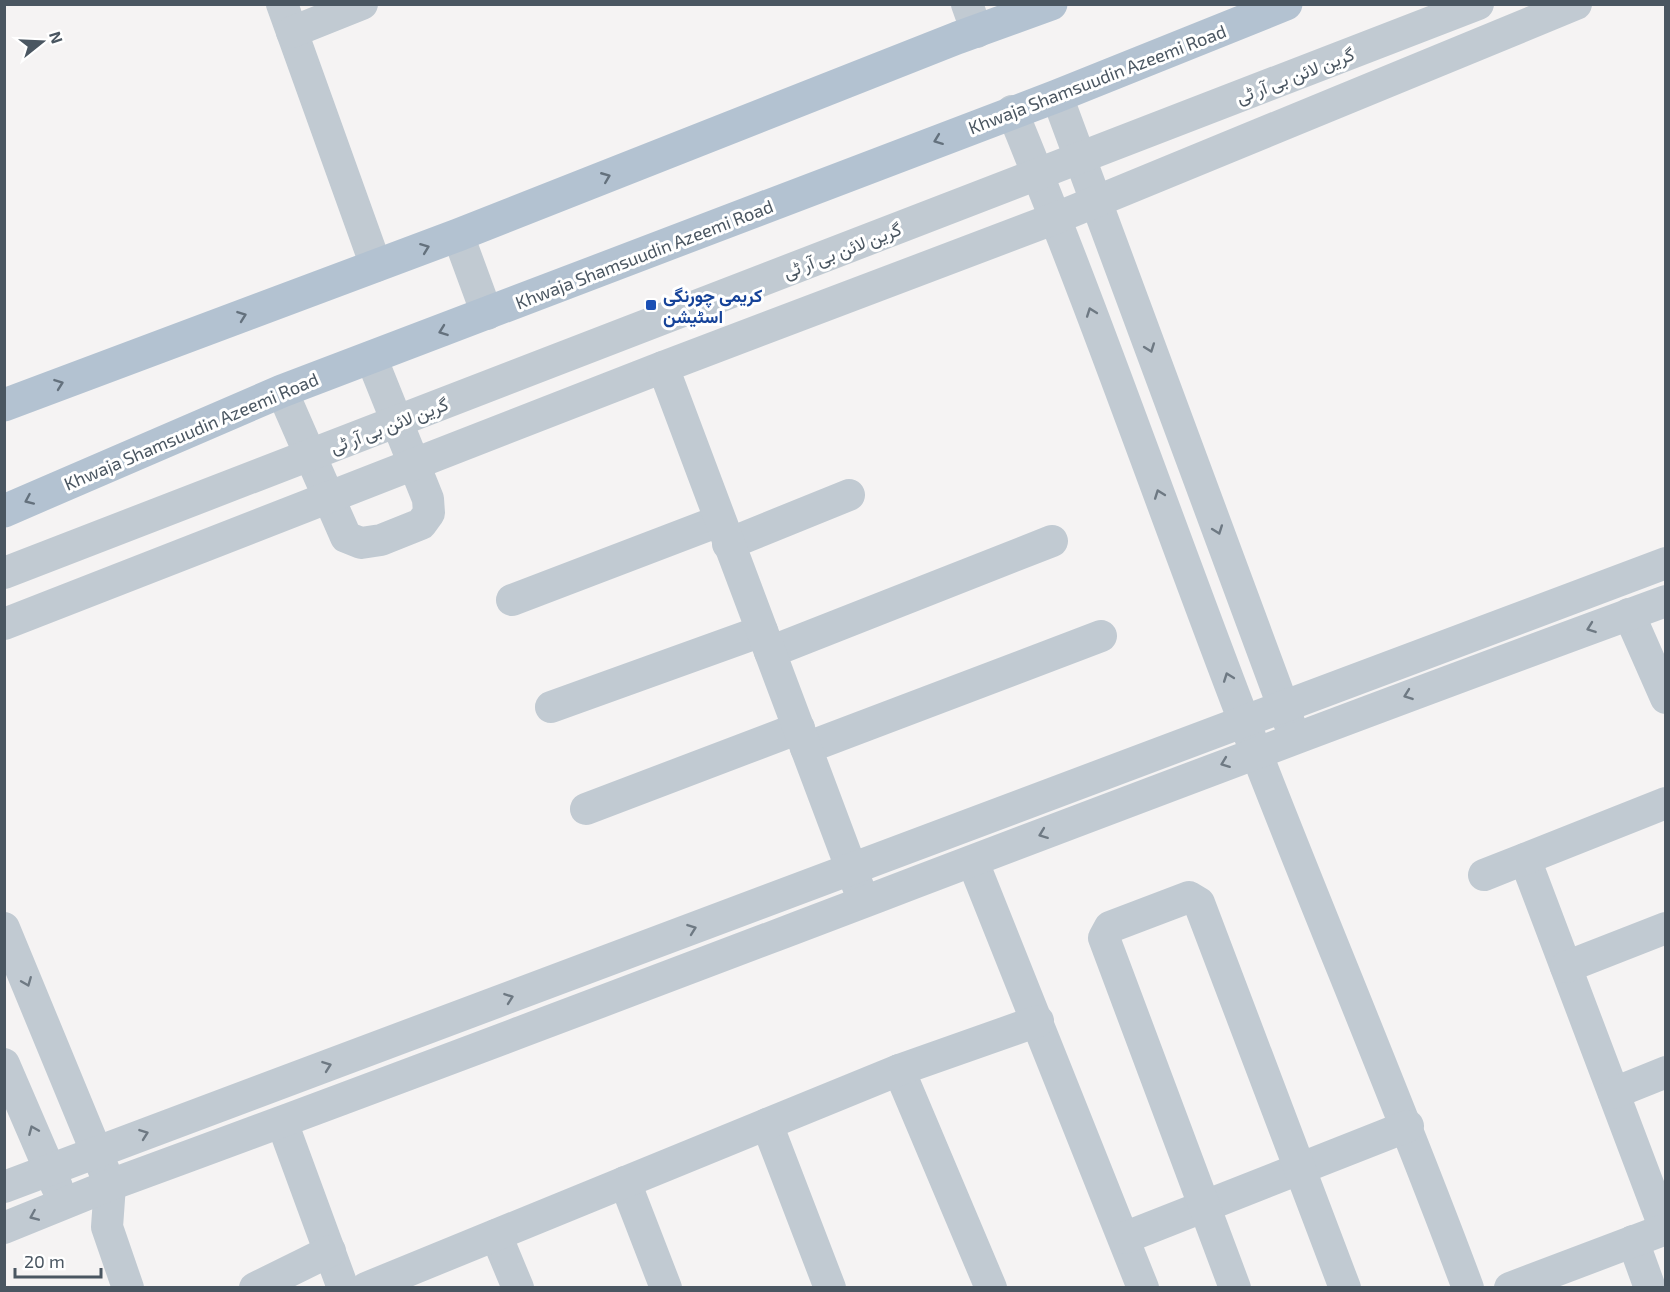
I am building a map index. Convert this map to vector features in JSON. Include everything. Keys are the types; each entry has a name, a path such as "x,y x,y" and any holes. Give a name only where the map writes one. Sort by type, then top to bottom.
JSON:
{"main road":[{"name":"Khwaja Shamsuudin Azeemi Road","path":"4,511 282,391 1012,111 1057,96 1286,4"},
{"path":"4,405 458,235 972,18 1039,7"}],"street":[{"path":"362,4 287,18 376,266"},
{"name":"گرین لائن بی آر ٹی","path":"4,573 1478,4"},
{"path":"4,624 663,366 1056,218 1576,4"},
{"path":"1057,96 1294,737"},
{"path":"1012,111 1056,218 1243,719 1408,1126 1468,1287"},
{"path":"458,235 487,314"},
{"path":"282,391 346,537 361,543 381,540 421,524 429,513 428,499 371,357"},
{"path":"663,366 865,904"},
{"path":"512,600 724,532 849,495"},
{"path":"551,707 766,641 1052,541"},
{"path":"4,1187 852,870 1243,719 1665,562"},
{"path":"4,1228 110,1185 865,904 1294,737 1665,601"},
{"path":"1629,614 1665,698"},
{"path":"586,809 1101,636"},
{"path":"1484,875 1665,803"},
{"path":"1510,1287 1665,1229 1525,859"},
{"path":"973,862 1143,1287"},
{"path":"1235,1287 1203,1207 1104,938 1110,927 1189,897 1199,903 1345,1287"},
{"path":"4,928 110,1185 107,1227 128,1287"},
{"path":"1566,967 1665,928"},
{"path":"366,1287 899,1070 1038,1021"},
{"path":"4,1064 64,1204 107,1227"},
{"path":"899,1070 991,1287"},
{"path":"1614,1093 1665,1072"},
{"path":"282,1122 343,1287"},
{"path":"767,1124 830,1287"},
{"path":"1124,1238 1408,1126"},
{"path":"625,1182 666,1287"},
{"path":"496,1235 518,1287"},
{"path":"1633,1241 1650,1287"},
{"path":"255,1287 330,1251"}],"place":[{"name":"کریمی چورنگی اسٹیشن","path":"651,305"}]}
